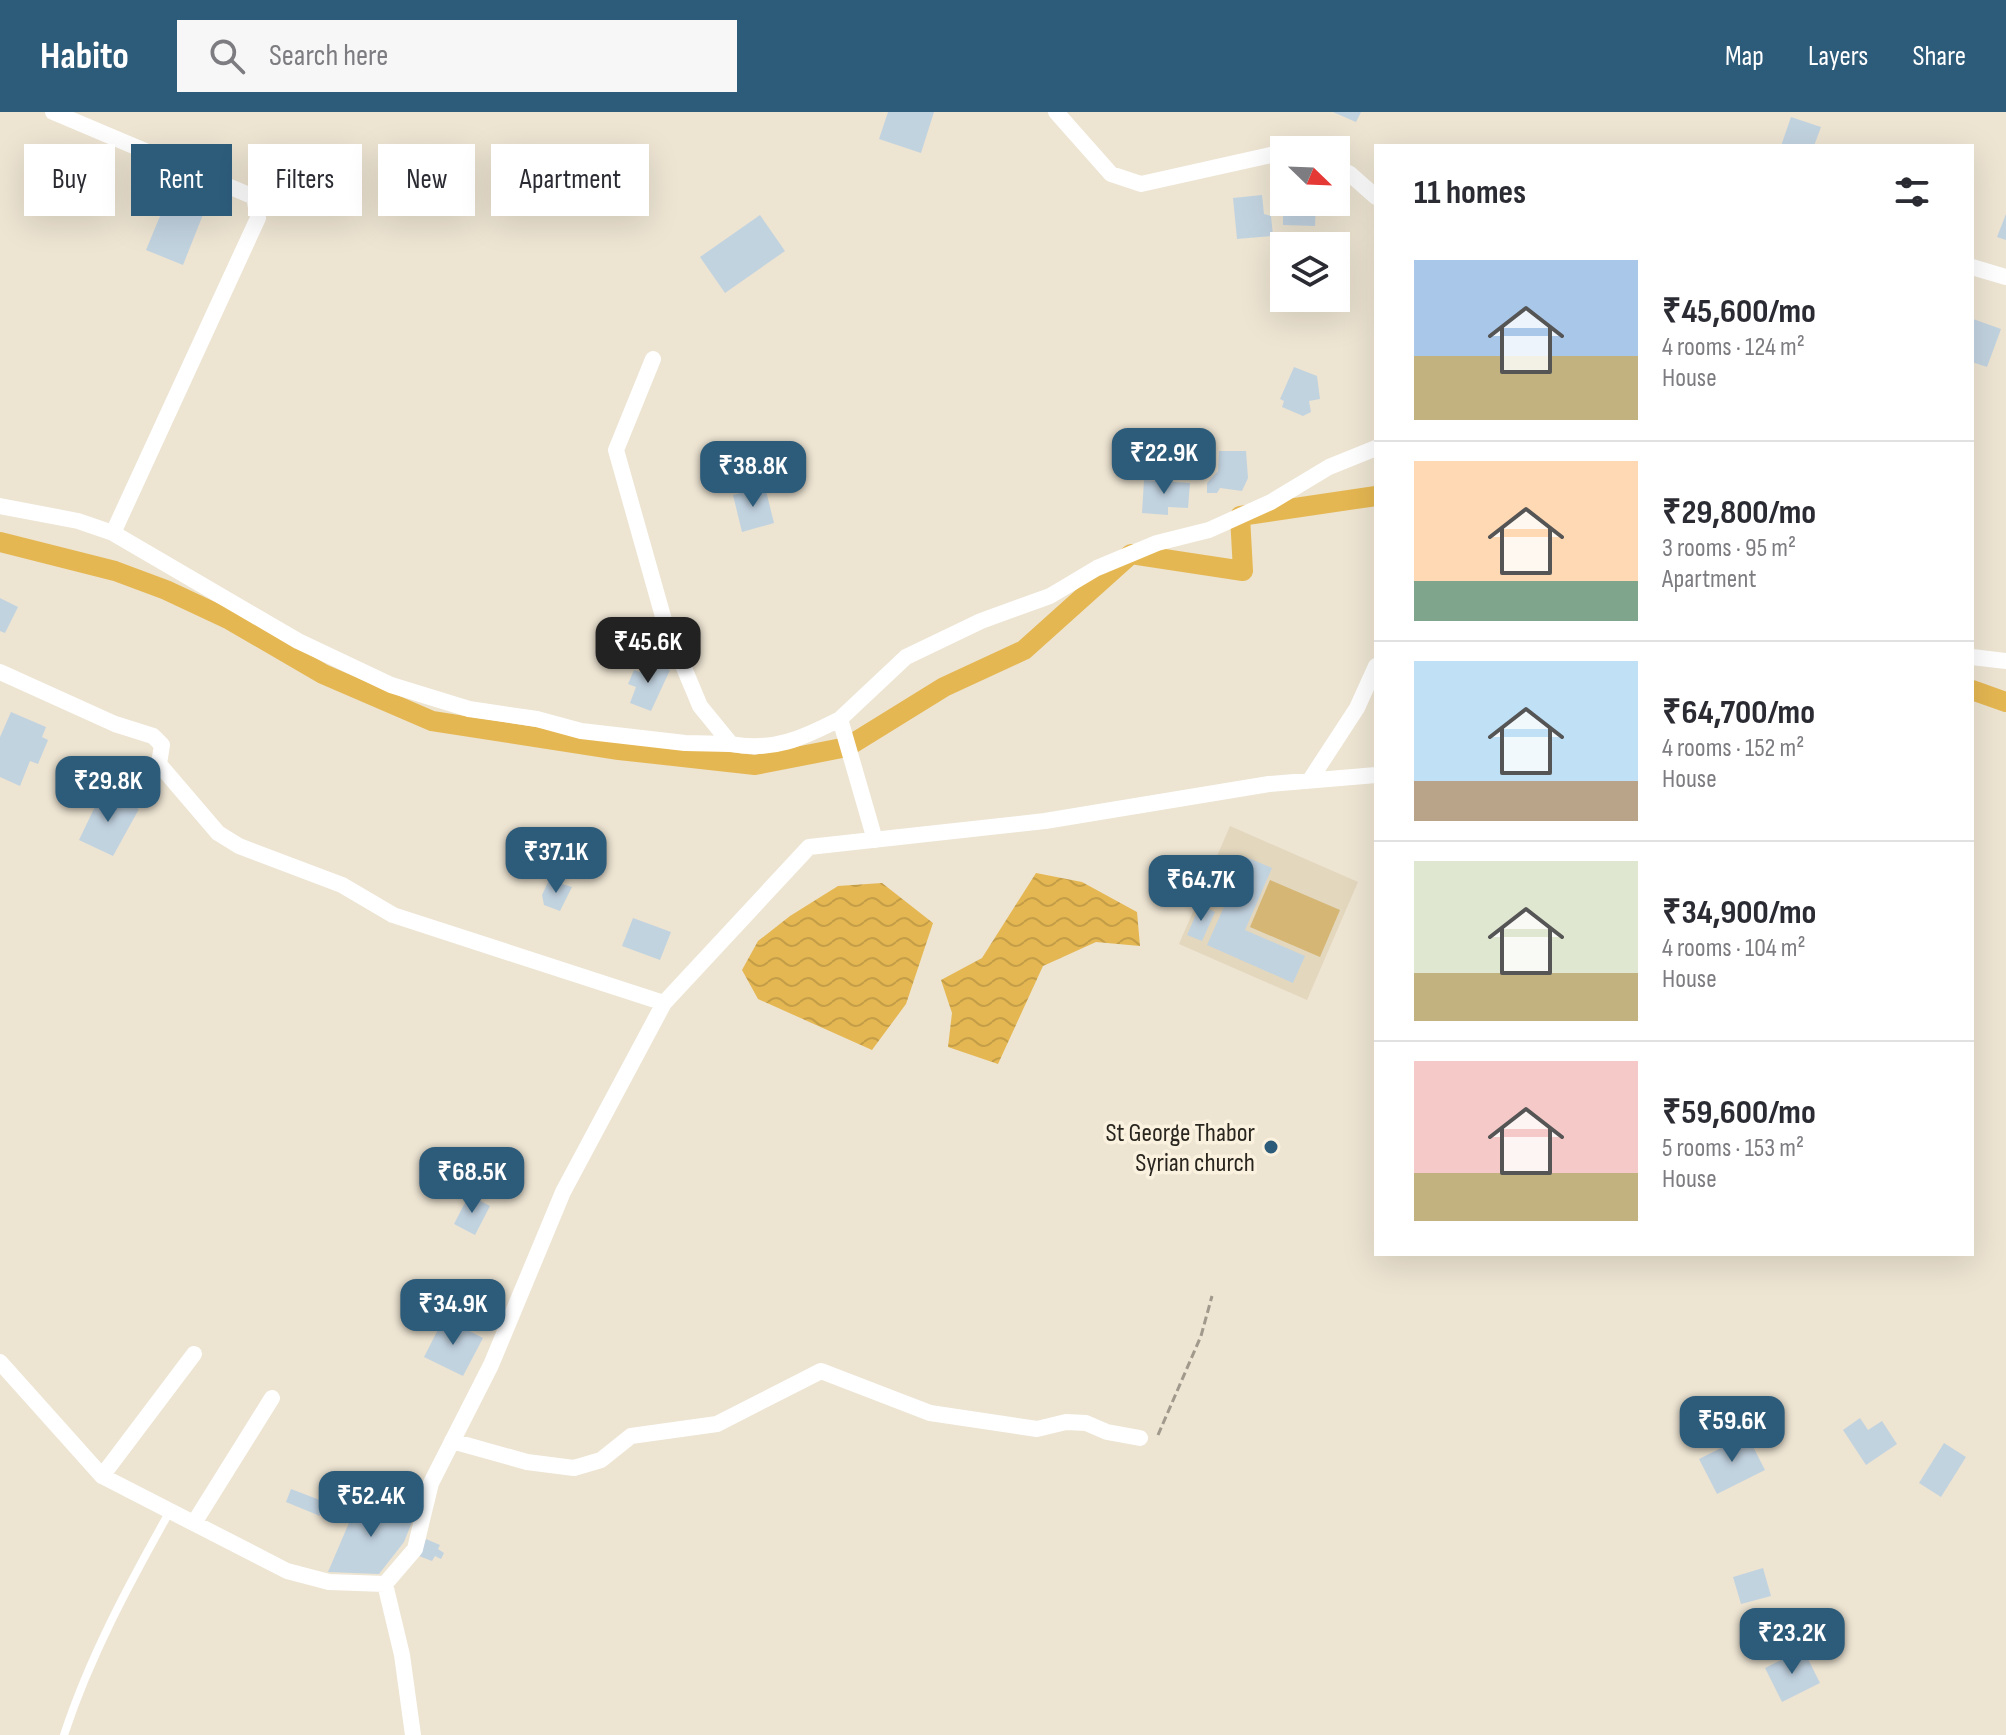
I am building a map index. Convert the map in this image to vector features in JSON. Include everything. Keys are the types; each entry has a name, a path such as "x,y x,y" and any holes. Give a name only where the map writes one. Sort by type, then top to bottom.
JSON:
{"street":[{"path":"53,112 254,197 258,218 113,533"},
{"path":"1056,112 1111,174 1141,184 1270,155"},
{"path":"1350,174 1374,195"},
{"path":"1974,268 2006,277"},
{"path":"653,359 616,450 664,620 700,706 731,744"},
{"path":"0,506 78,521 113,533 298,641 391,685 469,709 537,719 581,731 756,748 782,745 840,719 906,657 981,621 1050,596 1097,568 1157,543 1209,530 1271,502 1329,467 1374,449"},
{"path":"1974,657 2006,661"},
{"path":"1310,780 1357,708 1374,670"},
{"path":"0,672 115,724 153,736 162,745 159,764 173,785 218,833 239,846 342,885 393,915 664,1003"},
{"path":"840,719 875,840"},
{"path":"385,1584 415,1549 431,1483 491,1365 563,1192 664,1003 809,847 1045,821 1310,780 1374,775"},
{"path":"102,1476 194,1354"},
{"path":"0,1362 102,1476 287,1571 329,1582 385,1584"},
{"path":"452,1441 527,1462 574,1468 601,1460 631,1436 717,1424 821,1371 930,1413 1037,1429 1066,1422 1086,1423 1107,1432 1140,1438"},
{"path":"194,1523 272,1398"},
{"path":"385,1584 402,1655 413,1735"}],"lane":[{"path":"64,1735 81,1684 130,1581 170,1511"}],"path":[{"path":"1140,1438 1154,1443 1201,1336 1212,1296"}],"shaded area":[{"path":"1230,826 1358,882 1307,1000 1179,944"},
{"path":"1270,880 1340,910 1320,957 1250,927"}],"water":[{"path":"1036,873 1082,882 1137,912 1140,946 1096,942 1043,966 998,1064 948,1047 952,1013 941,980 982,958"},
{"path":"882,883 933,923 906,1004 872,1050 758,999 742,970 758,941 790,916 838,886"}],"building":[{"path":"888,112 934,112 921,153 879,139"},
{"path":"1333,112 1361,112 1356,122"},
{"path":"1791,117 1821,127 1815,144 1782,144"},
{"path":"1262,195 1264,214 1271,216 1270,236 1237,239 1233,198"},
{"path":"2006,214 2006,240 1997,237"},
{"path":"760,215 785,251 725,293 700,257"},
{"path":"160,216 202,216 183,265 146,250"},
{"path":"1283,216 1315,216 1315,226 1283,225"},
{"path":"1974,319 2001,329 1987,367 1974,363"},
{"path":"1294,367 1317,376 1320,399 1309,401 1311,412 1303,416 1282,407 1284,401 1280,399"},
{"path":"1219,451 1246,451 1248,478 1242,491 1220,488 1217,493 1207,493 1207,483 1218,471"},
{"path":"1144,480 1190,483 1188,508 1168,507 1168,515 1142,513"},
{"path":"765,487 774,523 742,532 733,495"},
{"path":"0,598 18,607 5,633 0,631"},
{"path":"644,661 670,670 651,711 630,703 636,687 628,684 634,670 640,672"},
{"path":"11,712 46,727 42,737 48,740 38,764 30,761 20,786 0,777 0,737"},
{"path":"102,792 139,809 113,856 79,840"},
{"path":"1246,857 1272,868 1245,930 1305,956 1293,983 1207,945"},
{"path":"549,880 572,887 560,911 544,905 542,895"},
{"path":"1200,905 1215,912 1202,941 1187,935"},
{"path":"633,918 671,932 660,960 622,946"},
{"path":"469,1195 490,1206 475,1235 454,1224"},
{"path":"444,1318 483,1338 463,1376 424,1357"},
{"path":"1860,1418 1868,1430 1882,1421 1897,1444 1866,1465 1843,1430"},
{"path":"1747,1435 1765,1470 1717,1494 1699,1459"},
{"path":"1944,1443 1966,1457 1941,1497 1919,1483"},
{"path":"291,1489 325,1502 320,1516 286,1502"},
{"path":"360,1497 414,1517 404,1542 379,1574 328,1572"},
{"path":"426,1539 440,1545 438,1549 444,1553 441,1559 435,1556 432,1561 419,1556"},
{"path":"1763,1568 1771,1596 1741,1604 1733,1577"},
{"path":"1803,1649 1820,1683 1782,1702 1765,1668"}],"waterway":[{"path":"0,542 115,571 166,590 230,620 323,674 432,721 619,750 755,765 847,747 944,687 1024,650 1131,554 1243,571 1240,516 1374,496"},
{"path":"1974,691 2006,702"}],"place":[{"name":"St George Thabor Syrian church","path":"1271,1147"}]}
